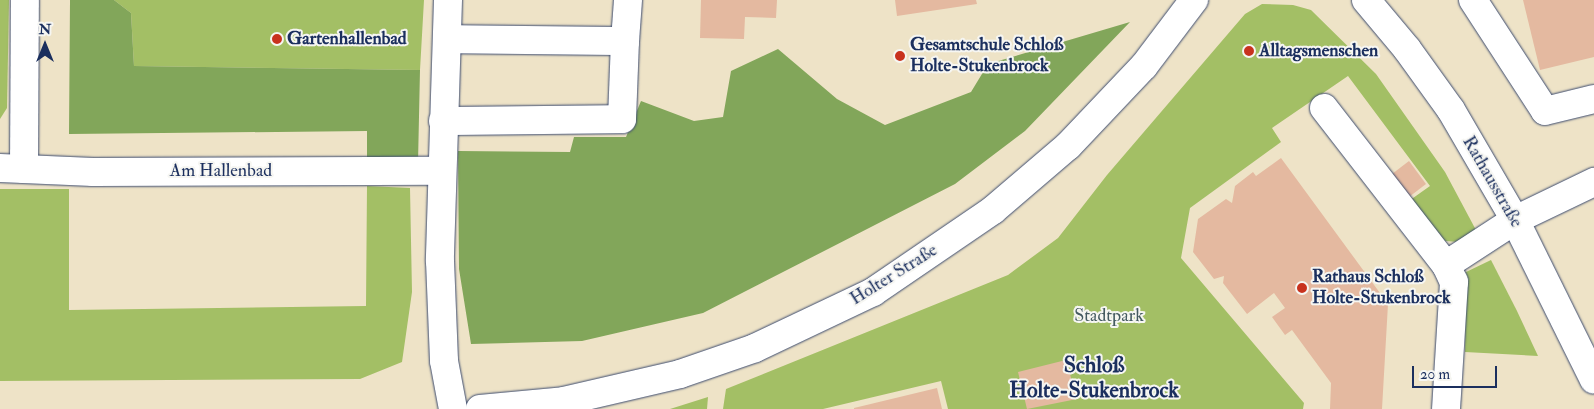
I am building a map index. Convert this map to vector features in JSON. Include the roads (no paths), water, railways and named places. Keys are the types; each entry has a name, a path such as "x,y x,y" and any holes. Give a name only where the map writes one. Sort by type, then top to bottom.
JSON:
{"street":[{"path":"12,168 25,0"},
{"path":"448,0 440,260 444,361 453,409"},
{"path":"443,121 622,119 628,0"},
{"name":"Holter Straße","path":"480,409 564,401 680,374 754,348 873,292 993,210 1068,146 1144,66 1194,0"},
{"name":"Rathausstraße","path":"1366,0 1408,49 1451,110 1515,220 1594,380"},
{"path":"1473,0 1544,110 1594,99"},
{"path":"448,39 625,41"},
{"path":"1324,108 1446,265 1454,282 1446,409"},
{"name":"Am Hallenbad","path":"12,168 442,171"},
{"path":"1446,265 1515,220 1594,182"}],"place":[{"name":"Gartenhallenbad","path":"277,39"},
{"name":"Alltagsmenschen","path":"1249,51"},
{"name":"Gesamtschule Schloß Holte-Stukenbrock","path":"900,56"},
{"name":"Rathaus Schloß Holte-Stukenbrock","path":"1302,288"}],"district":[{"name":"Schloß Holte-Stukenbrock","path":"1094,378"}],"park label":[{"name":"Stadtpark","path":"1109,316"}]}
